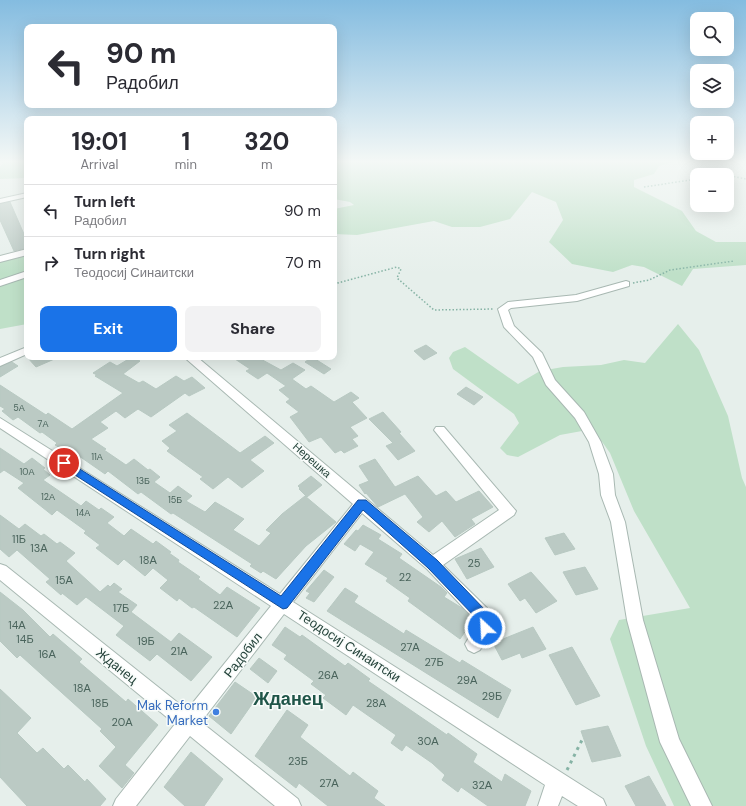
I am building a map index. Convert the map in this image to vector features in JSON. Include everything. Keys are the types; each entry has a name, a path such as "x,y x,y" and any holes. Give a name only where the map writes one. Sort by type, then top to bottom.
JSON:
{"street":[{"path":"0,201 11,199"},
{"path":"0,247 2,258 24,253"},
{"path":"0,282 24,275"},
{"path":"626,284 577,298 508,305 503,309 509,327 538,355 550,382 580,415 595,442 606,474 608,495 618,522 635,620 670,742 702,806"},
{"path":"0,362 24,351"},
{"name":"Нерешка","path":"194,360 432,564 483,616 485,628 474,644"},
{"name":"Теодосиј Синаитски","path":"0,422 596,806"},
{"path":"432,564 509,511 440,430"},
{"name":"Радобил","path":"123,806 362,503"},
{"name":"Жданец","path":"0,571 291,806"},
{"path":"548,806 558,782"}],"path":[{"path":"626,284 649,280 670,270 734,261"},
{"path":"337,283 397,267 401,269 397,278 434,310 450,311 503,309"},
{"path":"558,782 583,738"}],"green space":[{"path":"337,199 527,199 510,219 480,227 452,227 434,221 357,235 337,234 337,208 354,205 350,202"},
{"path":"548,199 657,199 682,211 696,231 716,242 746,242 746,265 693,269 682,286 644,267 632,265 613,272 572,264 549,242 563,220 556,202"},
{"path":"24,255 24,325 0,329 0,261"},
{"path":"678,324 699,350 728,416 742,478 746,487 746,806 674,806 646,746 610,639 619,620 690,608 634,511 610,453 598,436 582,431 560,435 518,457 507,455 500,448 519,423 514,414 453,369 449,358 453,352 465,347 518,384 540,371 563,367 601,365 624,360 645,363"}],"building":[{"path":"10,202 24,234 24,248 14,251 0,220 0,204"},
{"path":"426,345 437,353 424,360 414,351"},
{"path":"30,360 52,360 36,367"},
{"path":"127,360 140,361 123,374 139,383 143,381 156,389 176,376 184,381 192,377 205,388 189,396 185,393 151,417 138,409 125,418 116,411 100,422 108,428 91,439 106,449 104,450 126,465 134,459 148,470 150,469 160,477 154,482 170,493 178,486 192,496 186,501 205,512 215,502 244,519 233,530 259,546 271,533 266,530 282,514 305,496 336,522 306,546 276,579 263,571 261,573 250,566 252,564 173,513 171,514 141,492 138,494 108,471 105,474 69,449 66,451 55,445 57,443 18,417 13,420 2,411 5,409 0,406 0,385 46,415 48,413 72,429 123,393 95,376 97,375 93,373 110,362 117,366"},
{"path":"236,360 263,360 281,370 293,363 305,370 292,379 306,389 311,386 334,402 351,392 359,398 352,402 367,418 350,427 358,436 352,439 358,446 344,453 341,450 335,453 321,437 309,442 290,417 299,412 286,402 290,399 279,390 286,386 267,373 258,379 246,371 250,369"},
{"path":"308,360 317,360 331,369 324,374 305,362"},
{"path":"12,362 18,366 0,377 0,367"},
{"path":"466,387 483,397 474,405 457,394"},
{"path":"383,412 401,432 399,433 415,451 398,460 386,446 393,443 369,419"},
{"path":"187,413 240,453 265,436 274,443 250,460 264,471 242,488 228,477 213,489 200,479 203,477 167,451 170,448 162,441 177,431 169,425"},
{"path":"0,448 24,464 32,458 45,468 43,469 50,475 43,480 81,506 86,501 99,510 101,508 114,517 107,523 124,536 131,529 153,544 156,541 171,552 169,553 179,560 178,562 200,577 198,579 220,595 227,587 260,608 237,637 194,607 192,608 179,598 177,601 160,588 168,580 153,568 145,576 124,559 118,565 96,548 100,545 84,533 86,531 57,510 52,515 18,488 24,483 4,470 0,473"},
{"path":"375,459 395,487 418,476 436,496 446,491 456,502 479,491 493,507 471,519 475,524 455,537 442,521 429,532 417,522 423,517 405,494 378,507 366,493 365,494 359,485 369,481 359,466"},
{"path":"311,476 322,485 307,497 298,486"},
{"path":"0,515 19,529 25,524 41,536 44,534 57,544 60,542 75,553 66,561 100,592 108,585 110,587 114,583 122,589 118,592 137,605 131,612 171,642 179,633 212,657 191,681 157,654 150,661 116,635 124,626 86,597 77,605 62,593 61,595 46,582 50,579 17,550 9,557 0,549"},
{"path":"363,525 381,535 378,539 402,554 399,558 441,587 447,593 444,597 462,608 473,620 460,639 408,601 410,598 386,581 388,578 365,564 374,552 360,544 355,551 344,544 356,530 358,531"},
{"path":"564,533 575,549 555,555 545,538"},
{"path":"481,548 494,567 467,579 455,559"},
{"path":"585,567 598,589 576,595 563,572"},
{"path":"324,570 334,577 314,602 306,598 310,593 306,591"},
{"path":"531,572 557,601 536,613 525,598 520,601 508,584"},
{"path":"345,588 358,596 354,602 404,634 406,630 460,663 462,660 511,690 498,718 327,611"},
{"path":"0,592 23,610 50,637 53,634 82,659 79,662 126,702 128,699 158,725 125,765 134,773 122,788 99,766 116,747 100,731 102,729 20,655 17,658 0,641"},
{"path":"285,627 300,637 302,635 345,666 348,663 370,679 368,681 447,735 448,733 477,754 473,762 502,782 505,774 531,791 525,806 488,806 461,787 458,792 442,780 445,775 432,763 406,745 402,751 391,743 396,735 353,705 346,715 323,698 326,695 311,684 314,681 284,659 287,655 272,645"},
{"path":"533,627 546,649 522,658 520,653 502,660 493,643"},
{"path":"572,647 600,696 576,705 549,655"},
{"path":"259,658 277,671 268,683 250,669"},
{"path":"235,682 257,697 231,734 209,716"},
{"path":"0,689 31,718 17,733 37,753 43,748 64,769 68,765 85,782 87,779 106,799 100,806 27,806 0,777"},
{"path":"287,710 308,725 300,737 350,776 353,772 378,791 374,798 385,806 328,806 299,783 296,788 255,756"},
{"path":"608,726 621,756 592,762 581,731"},
{"path":"191,752 223,779 204,806 185,806 164,787"},
{"path":"649,776 666,806 636,806 625,786"}],"place":[{"name":"Mak Reform Market","path":"216,712"}],"district":[{"name":"Жданец","path":"288,699"}],"route":[{"path":"64,463 283,604 362,503 432,564 483,616 485,628"}]}
